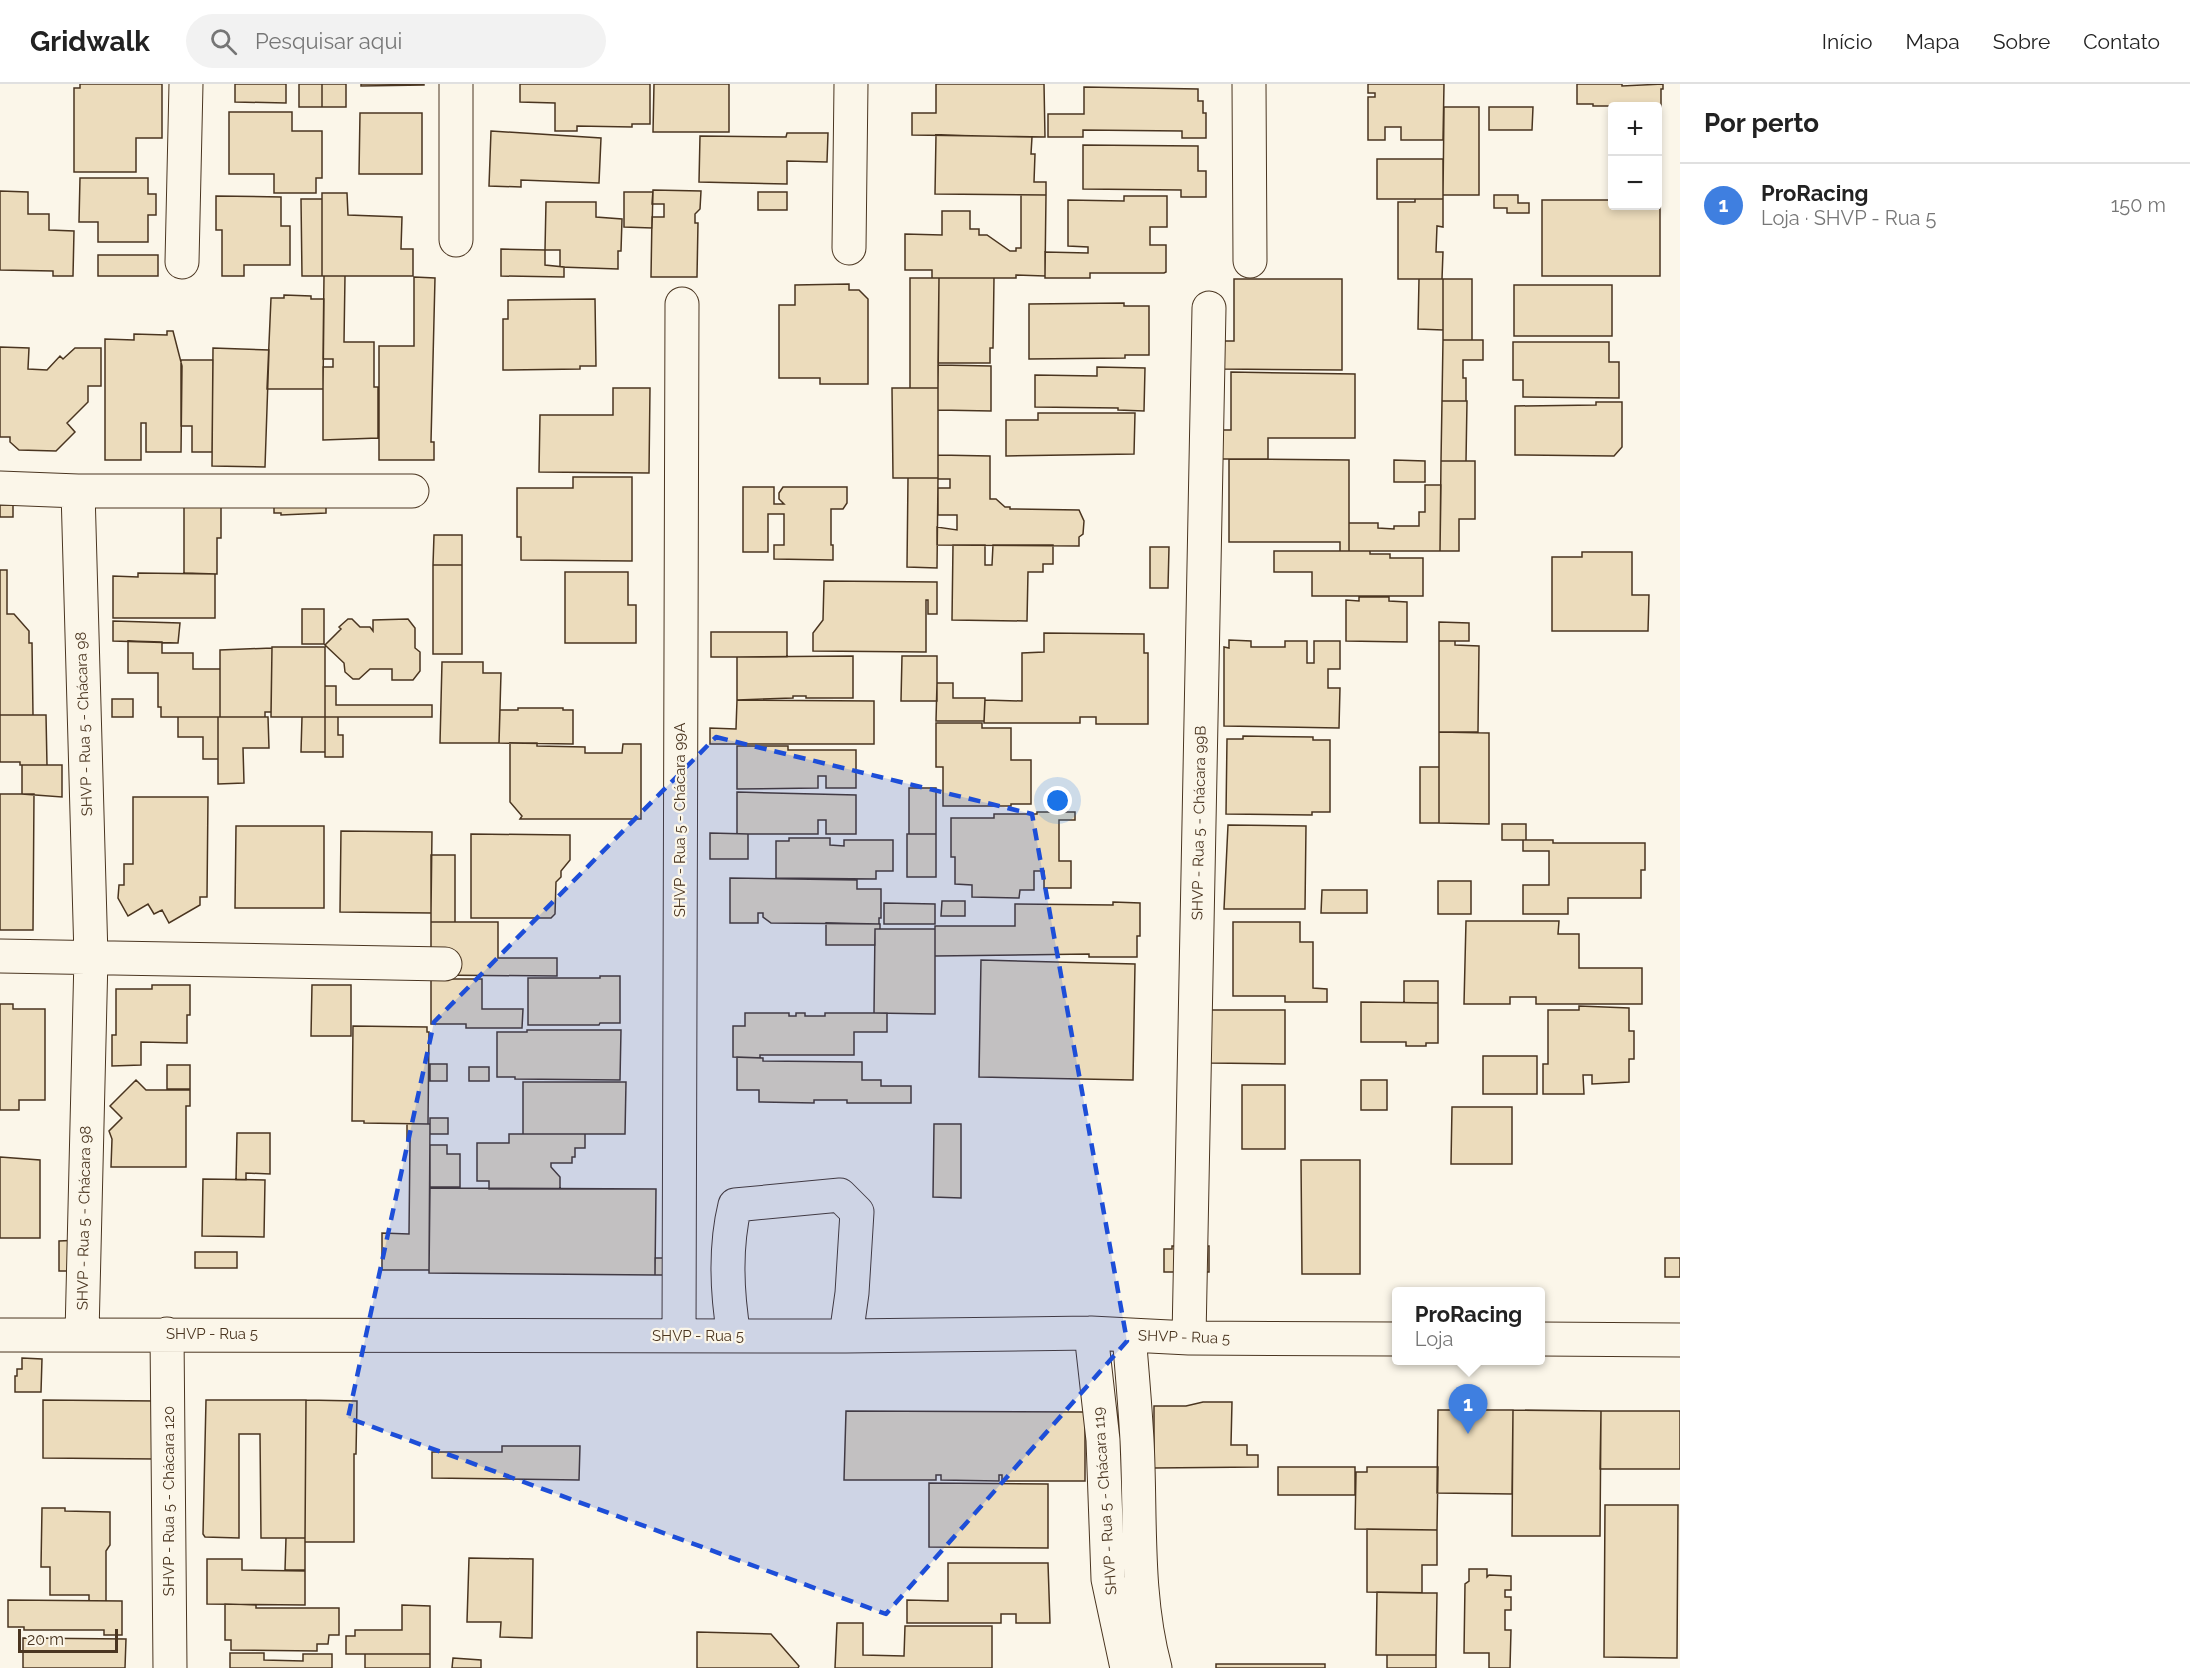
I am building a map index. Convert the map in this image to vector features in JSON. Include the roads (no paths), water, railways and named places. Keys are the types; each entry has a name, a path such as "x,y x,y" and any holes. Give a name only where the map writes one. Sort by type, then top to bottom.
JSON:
{"street":[{"path":"182,262 186,84"},
{"path":"456,84 456,240"},
{"path":"849,248 850,84"},
{"path":"1249,84 1250,261"},
{"name":"SHVP - Rua 5 - Chácara 99A","path":"679,1336 682,304"},
{"name":"SHVP - Rua 5 - Chácara 99B","path":"1189,1338 1209,308"},
{"path":"0,488 412,490"},
{"name":"SHVP - Rua 5 - Chácara 98","path":"78,490 90,957 82,1334"},
{"path":"0,956 445,964"},
{"path":"734,1336 731,1316 729,1228 735,1205 840,1195 857,1212 852,1293 846,1336"},
{"name":"SHVP - Rua 5","path":"0,1335 846,1336 1092,1333 1189,1338 1392,1339"},
{"name":"SHVP - Rua 5 - Chácara 119","path":"1092,1333 1103,1440 1110,1592 1127,1668"},
{"name":"SHVP - Rua 5 - Chácara 120","path":"167,1334 170,1668"},
{"name":"SHVP - Rua 5 - Chácara 119","path":"1129,1335 1137,1441 1141,1581 1148,1641 1155,1668"},
{"path":"1545,1340 1680,1340"},
{"path":"1110,1592 1141,1581"}],"place":[{"name":"ProRacing","path":"1468,1434"}]}
